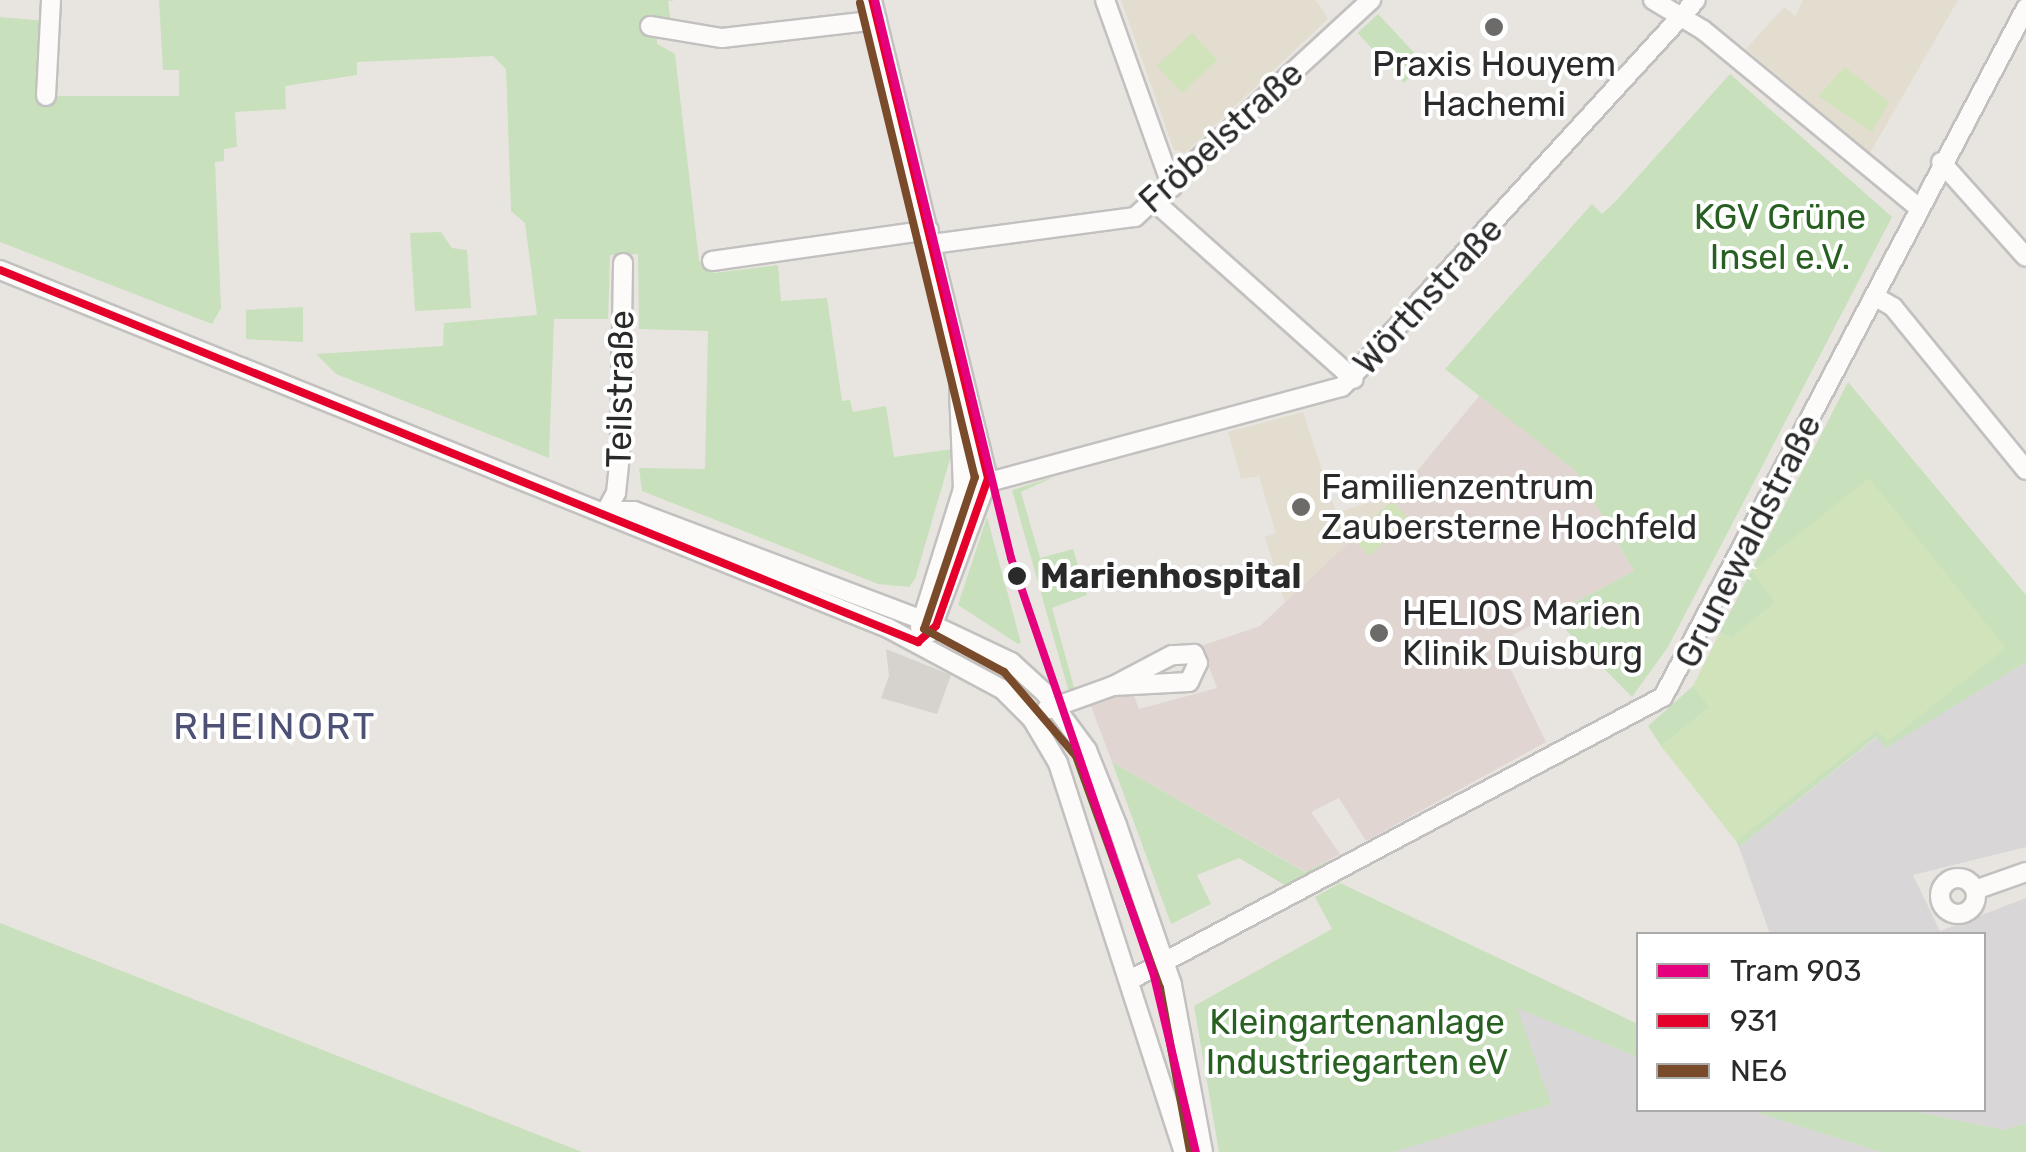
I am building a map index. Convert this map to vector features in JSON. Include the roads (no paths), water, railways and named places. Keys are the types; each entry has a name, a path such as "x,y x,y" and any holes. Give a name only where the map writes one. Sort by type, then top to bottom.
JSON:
{"street":[{"path":"46,96 51,0"},
{"path":"872,0 988,478 918,642"},
{"path":"1106,0 1172,187"},
{"name":"Fröbelstraße","path":"712,262 930,237 1118,222 1155,202 1371,0"},
{"path":"1652,0 1682,16 1918,207"},
{"name":"Wörthstraße","path":"962,489 988,478 1280,406 1354,379 1696,0"},
{"name":"Grunewaldstraße","path":"1130,980 1166,967 1663,697 1941,162 2026,8"},
{"path":"650,26 722,38 877,20"},
{"path":"1941,162 2026,257"},
{"path":"1155,202 1354,379"},
{"name":"Teilstraße","path":"606,511 616,493 620,454 623,263"},
{"path":"0,270 606,511 631,530 918,642 974,669 1032,719 1067,786 1184,1152"},
{"path":"1874,296 1892,308 2026,470"},
{"path":"928,623 962,489 961,366"},
{"path":"959,404 979,476 988,478"},
{"path":"606,511 634,511 928,623 1010,662 1055,704 1101,780 1166,967 1203,1152"},
{"path":"1032,719 1055,704 1112,686"},
{"path":"1974,890 2026,872"}],"tram line":[{"name":"903","path":"875,0 1011,558 1153,972 1196,1152"}],"place":[{"name":"Praxis Houyem Hachemi","path":"1494,27"},
{"name":"Familienzentrum Zaubersterne Hochfeld","path":"1301,507"},
{"name":"Marienhospital","path":"1017,576"},
{"name":"HELIOS Marien Klinik Duisburg","path":"1379,633"}],"district":[{"name":"RHEINORT","path":"275,727"}],"park label":[{"name":"KGV Grüne Insel e.V.","path":"1780,237"},
{"name":"Kleingartenanlage Industriegarten eV","path":"1357,1042"}]}
